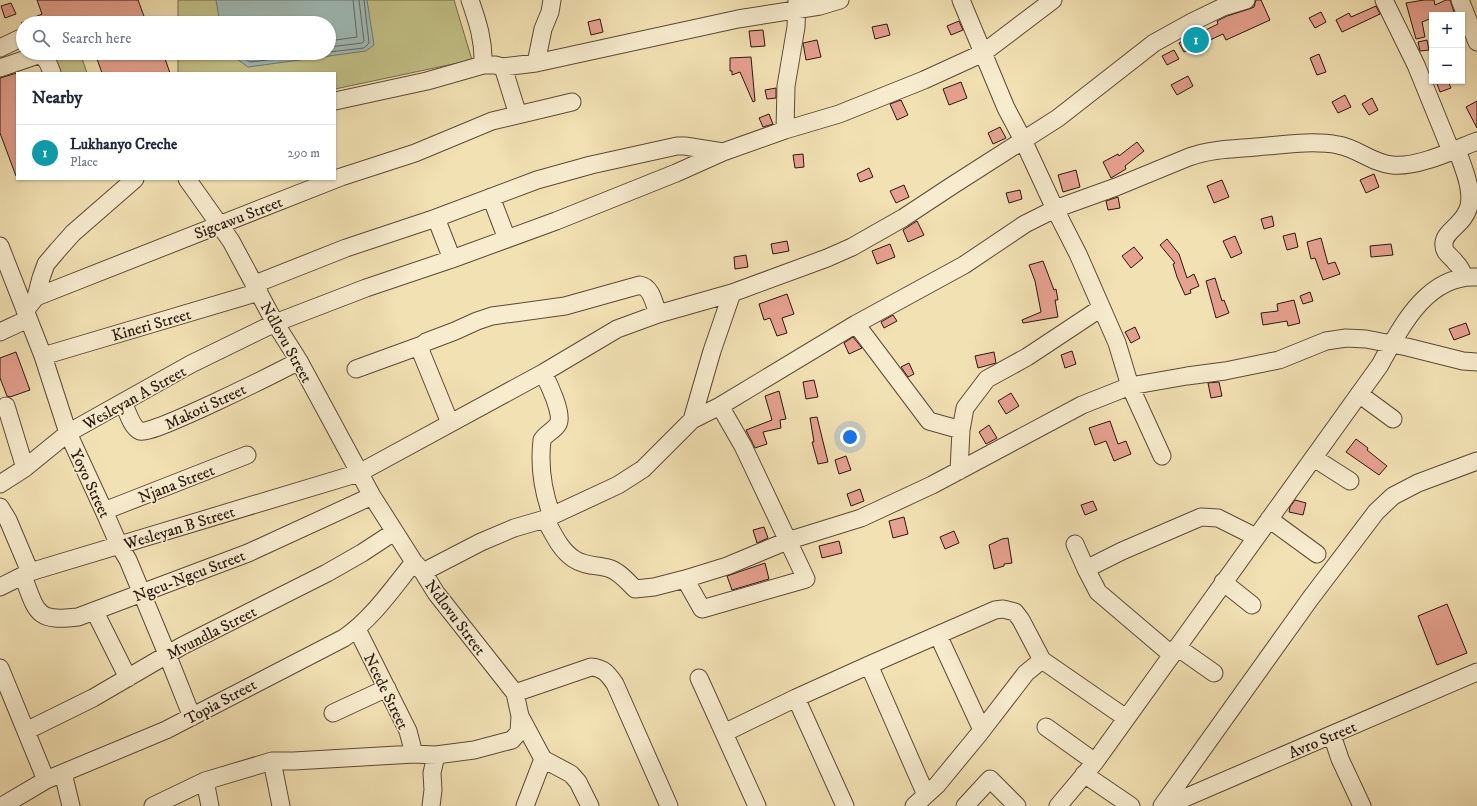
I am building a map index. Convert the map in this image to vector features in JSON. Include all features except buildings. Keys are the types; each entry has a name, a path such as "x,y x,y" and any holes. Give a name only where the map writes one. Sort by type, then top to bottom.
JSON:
{"street":[{"path":"470,0 480,30 484,49 483,65"},
{"path":"536,63 543,29 550,12 552,0"},
{"path":"336,101 427,80 483,65 503,67 536,63 797,5 820,6 840,0"},
{"path":"961,0 1006,108 1078,254 1117,343 1130,386 1162,456"},
{"name":"Wesleyan A Street","path":"0,484 25,468 68,433 192,364 275,323 366,288 507,239 676,173 723,152 785,130 839,114 924,80 983,53 1053,0"},
{"name":"Wesleyan B Street","path":"0,587 27,574 118,545 359,473 543,373 617,329 658,314 732,293 827,258 852,247 903,218 1058,118 1154,43 1192,22 1223,8 1246,0"},
{"path":"1384,0 1416,65 1454,150 1468,188 1470,195 1466,216 1458,225 1449,231 1445,237 1444,246 1446,252 1470,276"},
{"path":"1460,0 1477,42"},
{"path":"785,130 786,86 796,27 797,5"},
{"path":"0,48 16,40"},
{"path":"0,68 21,60"},
{"path":"46,60 52,72"},
{"path":"503,67 518,115"},
{"name":"Sigcawu Street","path":"336,179 415,153 492,121 572,102"},
{"path":"418,567 514,528 549,517 618,485 642,468 692,420 720,406 856,324 964,265 1025,224 1055,209 1116,187 1202,152 1283,144 1322,143 1340,145 1352,149 1376,162 1393,165 1430,159 1477,141"},
{"name":"Kineri Street","path":"43,356 257,288 346,248 436,218 544,178 591,165 677,146 723,152"},
{"path":"0,332 27,315 36,297 46,264 57,251 73,233 134,180"},
{"name":"Ndlovu Street","path":"153,806 204,781 272,761 414,754 436,755 474,750 512,740 519,732 520,716 515,693 440,598 394,532 359,473 299,361 275,323 231,241 188,180"},
{"name":"Sigcawu Street","path":"36,297 333,180"},
{"path":"491,197 507,239"},
{"path":"436,218 452,259"},
{"name":"Yoyo Street","path":"0,246 43,356 68,433 118,545 128,560 168,654 192,717"},
{"path":"1058,806 1090,768 1269,518 1314,458 1380,365 1411,314 1432,290 1450,280 1470,276"},
{"path":"356,369 422,345 426,342 455,332 477,321 492,316 565,306 640,285 646,286 649,290 658,314"},
{"path":"692,420 712,351 732,293"},
{"path":"959,472 961,430 965,408 987,379 1027,357 1101,308"},
{"path":"856,324 929,421 961,430"},
{"path":"543,373 551,390 559,417 559,423 542,440 541,449 545,496 555,538 566,552 576,560 591,565 609,568 618,573 635,589 654,587 685,580 727,566 787,541 861,518 959,472 1082,405 1130,386 1152,381 1225,371 1280,360 1326,341 1346,338 1392,343 1463,362 1477,362"},
{"path":"422,345 421,352 450,423"},
{"name":"Makoti Street","path":"123,402 133,425 139,431 144,432 190,413 299,361"},
{"path":"1359,394 1393,419"},
{"path":"6,406 25,468"},
{"path":"685,580 702,609 806,580 743,446 720,406"},
{"name":"Njana Street","path":"104,511 247,455"},
{"path":"1314,458 1350,481"},
{"path":"1162,806 1310,599 1376,512 1393,496 1418,483 1477,461"},
{"name":"Ngcu-Ngcu Street","path":"0,507 8,520 27,574 36,608 44,616 59,619 78,617 95,612 248,553 372,496"},
{"path":"1086,569 1122,551 1201,517 1218,518 1256,537"},
{"path":"1269,518 1317,554"},
{"name":"Mvundla Street","path":"26,731 93,698 168,654 327,573 362,553 394,532"},
{"path":"1075,544 1098,592 1175,651 1214,673"},
{"name":"Topia Street","path":"2,806 46,780 192,717 344,638 356,629 418,567"},
{"path":"1223,582 1252,605"},
{"path":"724,733 869,665 995,610 1003,609 1015,612 1021,620 1042,660 1126,718"},
{"path":"95,612 128,678"},
{"name":"Ncede Street","path":"356,629 408,731 414,754"},
{"path":"938,635 982,730"},
{"path":"869,665 920,801 937,785 1026,673 1042,660"},
{"path":"515,693 591,667 599,668 606,672 615,684 669,806"},
{"path":"0,668 46,780"},
{"name":"Avro Street","path":"1166,806 1477,672"},
{"path":"699,678 757,806"},
{"path":"333,713 387,688"},
{"path":"796,698 845,806"},
{"path":"520,716 543,759 571,774 578,782 590,806"},
{"path":"1046,727 1131,806"},
{"path":"1332,735 1340,759 1362,806"},
{"path":"431,806 434,790 432,773 436,755"},
{"path":"525,806 543,759"},
{"path":"272,761 281,806"},
{"path":"63,773 71,806"},
{"path":"964,806 990,779 1017,806"},
{"path":"204,781 210,806"}],"shaded area":[{"path":"178,0 454,0 472,60 336,89 336,72 178,72 178,60 336,60 336,16 178,16"},
{"path":"54,60 82,60 87,72 58,72"}],"water":[{"path":"216,0 367,0 374,45 366,51 336,55 336,16 219,16"},
{"path":"238,60 300,60 248,67"}],"place":[{"name":"Lukhanyo Creche","path":"1196,40"}]}
